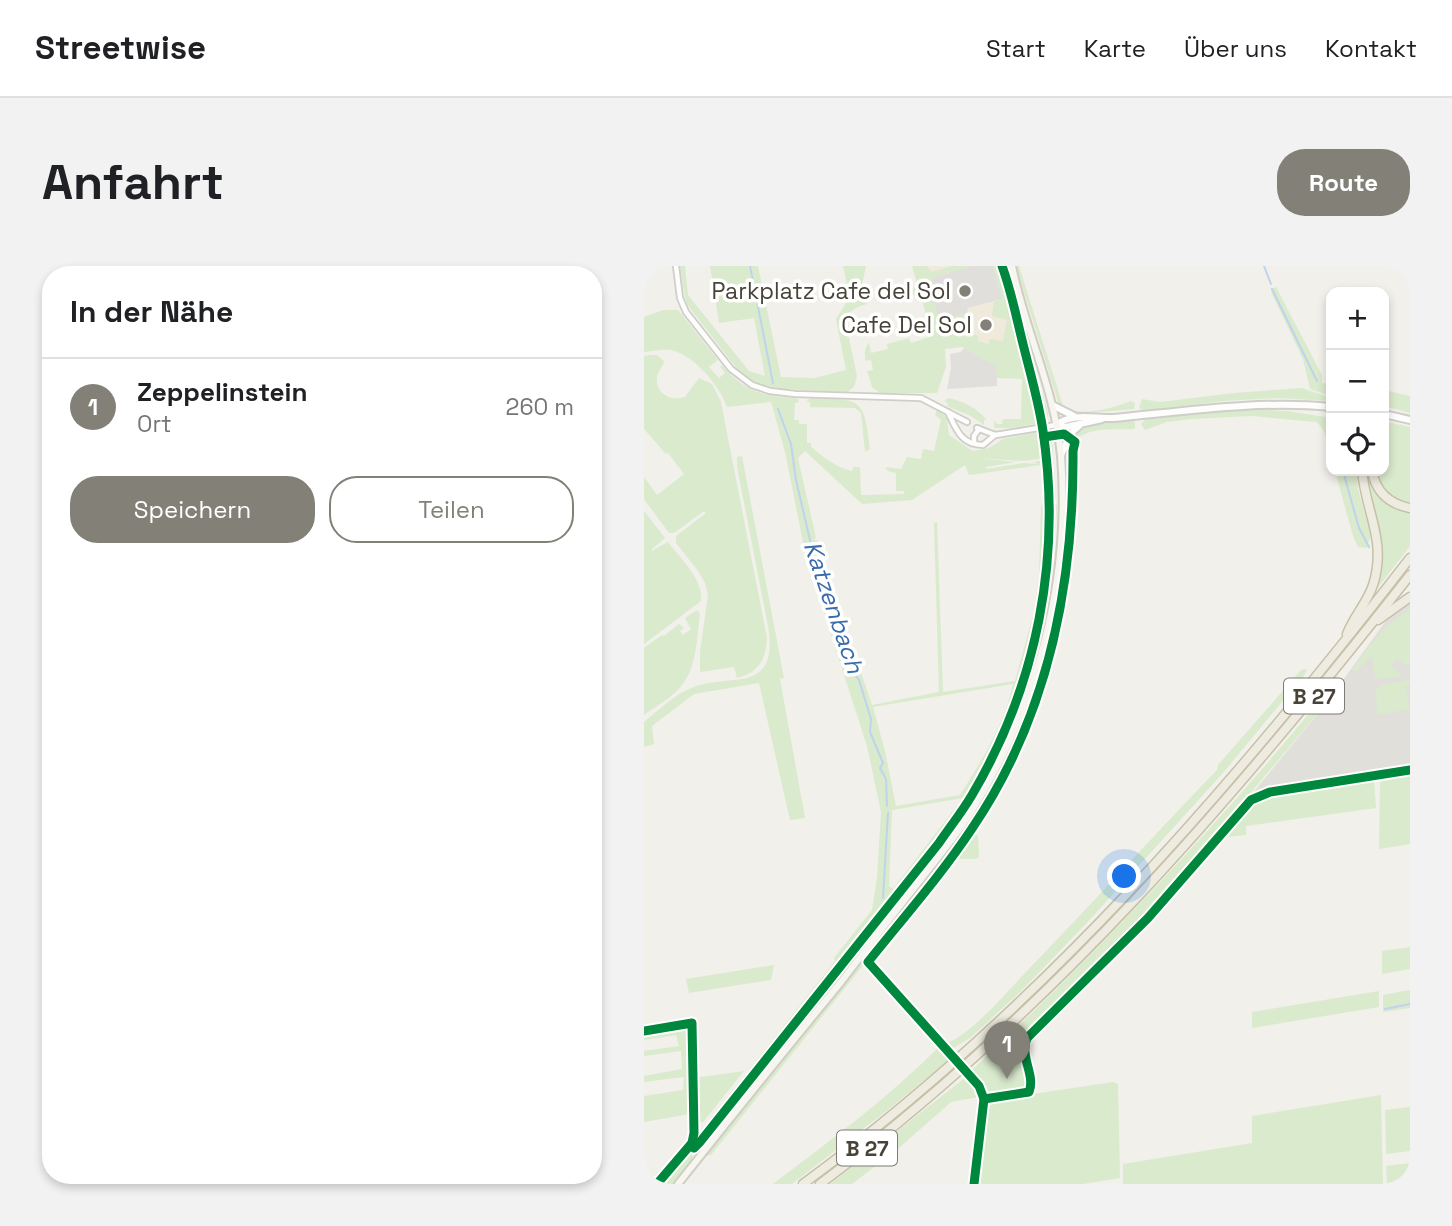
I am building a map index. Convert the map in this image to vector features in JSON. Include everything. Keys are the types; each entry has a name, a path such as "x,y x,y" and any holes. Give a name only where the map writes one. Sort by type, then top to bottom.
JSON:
{"highway":[{"path":"1344,642 1352,622 1366,601 1378,561 1377,533 1363,476"},
{"path":"1374,476 1382,495 1410,508"},
{"name":"B 27","path":"803,1184 874,1130 953,1064 1086,937 1211,801 1344,642 1410,558"},
{"name":"B 27","path":"820,1184 948,1081 1078,960 1225,801 1410,575"},
{"path":"1373,623 1410,597"}],"main road":[{"path":"678,1184 969,816 1027,704 1047,633 1060,542 1061,457 1052,405 1012,267"}],"street":[{"path":"676,266 680,298 686,312 731,369 752,385 770,391 795,394 916,397 931,401 967,422"},
{"path":"1052,405 1065,414 1105,418 1247,404 1326,407"},
{"path":"947,411 958,435 974,444 983,445 995,435 1056,425 1080,426 1105,418"},
{"path":"1389,415 1410,420"},
{"path":"1056,425 1079,417"},
{"path":"1061,457 1071,433 1080,426"},
{"path":"974,444 978,428 995,435"},
{"path":"1376,775 1410,770"}],"shaded area":[{"path":"920,266 997,266 1026,372 936,323"},
{"name":"Parkplatz Cafe del Sol","path":"973,266 993,266 1002,299 967,308 968,313 943,319 942,315 938,316 929,283 934,281 933,277"},
{"path":"964,348 997,367 997,386 947,389 951,368 950,354 961,352"},
{"path":"1410,597 1410,770 1252,794 1328,701 1382,626"}],"green space":[{"path":"680,266 685,266 688,295 749,371 765,376 754,318 719,323 710,266 758,266 781,377 814,378 846,370 836,319 850,297 843,266 866,266 860,294 865,295 867,304 853,310 846,324 857,376 854,387 847,392 781,389 758,384 741,374 686,303"},
{"path":"912,266 927,266 931,272 953,266 973,266 933,277 934,281 929,282 938,316 942,315 944,319 967,313 960,332 978,336 978,341 988,344 990,339 1003,341 1007,320 992,316 994,302 1002,299 993,266 1001,266 1040,423 994,428 994,420 997,424 1002,424 1003,419 1021,419 1022,379 997,378 994,372 996,367 962,347 945,349 946,367 937,393 880,393 872,387 867,371 873,370 871,360 865,361 865,349 869,342 871,353 888,349 887,344 909,338 911,343 932,336 922,300 912,294 888,299 887,295 918,287"},
{"path":"1003,266 1007,266 1048,413 1044,423"},
{"path":"1016,266 1019,266 1063,406 1070,410 1087,412 1131,401 1135,403 1134,409 1077,414 1059,405"},
{"path":"1276,287 1322,375 1322,383 1326,383 1326,394 1310,389 1303,359 1271,289"},
{"path":"663,310 678,310 718,360 709,367 719,378 725,373 720,367 722,365 749,388 773,396 798,399 799,402 795,403 794,420 799,420 799,424 807,424 807,443 811,443 811,447 816,451 841,467 852,471 853,467 860,467 861,495 904,494 904,491 896,491 896,473 885,467 901,469 907,457 921,459 923,449 934,451 941,420 935,415 937,409 947,418 949,435 973,451 989,448 1003,439 1042,431 1045,458 1024,461 976,458 1016,462 986,469 1024,463 1038,464 1033,462 1045,460 1049,501 1043,502 1041,465 969,475 965,465 912,500 862,504 805,451 798,458 816,538 814,540 819,541 872,705 939,692 934,523 937,522 943,692 1015,681 1034,612 1039,573 1041,505 1049,504 1045,576 1037,627 1014,705 981,776 937,843 696,1141 694,1139 872,910 881,812 867,746 806,557 785,452 771,402 727,407 705,372 688,358 671,350 644,352 644,317","holes":["1013,684 998,728 960,795 896,806 873,707","963,798 893,889 889,886 892,810"]},
{"path":"657,355 664,361 657,383 665,395 685,397 699,378 712,384 721,402 767,638 763,659 750,673 737,678 734,667 700,672 708,595 698,571 676,543 676,536 706,513 704,511 674,533 669,533 644,499 644,477 657,495 684,474 644,429 644,356"},
{"path":"1302,388 1326,396 1326,401 1277,398 1224,401 1144,411 1139,408 1142,399 1160,402"},
{"path":"1389,391 1410,396 1410,413 1389,407"},
{"path":"810,398 840,399 857,404 865,419 870,449 865,452 861,413 855,408 810,407 810,402 806,402"},
{"path":"948,398 979,412 987,420 984,420 984,425 947,406 948,403 944,402"},
{"path":"1245,409 1288,411 1326,417 1326,436 1316,422 1252,416 1167,422 1145,430 1141,424 1147,418"},
{"path":"1130,420 1135,422 1135,429 1096,431 1075,440 1072,438 1090,426"},
{"path":"1389,422 1410,427 1410,505 1396,501 1383,489 1376,476 1389,476"},
{"path":"1052,438 1056,499 1051,500 1046,439"},
{"path":"1070,440 1073,443 1071,518 1059,606 1029,716 1001,777 974,822 868,958 977,810 1026,714 1043,663 1055,605 1066,533"},
{"path":"742,456 784,678 780,679 805,818 790,820 759,683 694,694 652,726 654,744 644,747 644,722 674,698 694,687 749,677 759,672 766,663 770,648 768,626 737,467 737,457"},
{"path":"1336,476 1357,476 1371,535 1367,548 1358,547"},
{"path":"1366,476 1370,476 1377,493 1388,504 1410,512 1410,546 1376,590 1382,559 1381,535"},
{"path":"1051,504 1057,505 1044,625 1035,662 1009,736 991,772 957,827 860,952 858,950 867,940 866,935 924,864 964,809 1010,723 1023,688 1041,616 1047,579"},
{"path":"644,511 665,538 652,551 668,542 695,577 701,601 644,644"},
{"path":"1410,605 1410,663 1408,666 1396,659 1391,667 1402,675 1381,679 1375,677 1372,656 1356,671 1352,670 1378,637 1409,610"},
{"path":"697,610 700,614 690,672 678,690 644,715 644,648 679,624 684,628 680,631 683,635 691,629 685,618"},
{"path":"1305,669 1305,674 1223,773 1084,926 1020,992 970,1038 952,1049 948,1045 949,1042 968,1030 999,1001 1217,770 1218,765 1301,670"},
{"path":"1410,680 1410,685 1405,687 1410,709 1377,715 1376,689 1380,685"},
{"path":"1335,682 1340,685 1328,701 1180,877 1113,951 1026,1035 1023,1049 1030,1084 1028,1091 986,1096 970,1072 1066,979 1205,834"},
{"path":"1410,774 1410,844 1379,849 1380,782"},
{"path":"1369,778 1374,780 1376,808 1246,826 1246,835 1221,836 1244,809 1262,796"},
{"path":"972,832 978,836 979,857 952,859"},
{"path":"1410,947 1410,969 1382,974 1382,951"},
{"path":"856,954 700,1151 697,1149 835,975 839,975"},
{"path":"863,962 865,963 711,1155 706,1156 828,1002"},
{"path":"774,965 771,980 689,993 686,979"},
{"path":"1410,990 1410,1008 1383,1012 1383,995"},
{"path":"1379,991 1379,1007 1252,1028 1252,1012"},
{"path":"686,1026 691,1031 690,1114 644,1122 644,1096 683,1090 684,1077 644,1082 644,1076 682,1069 681,1051 644,1056 644,1051 679,1046 676,1035 644,1040 644,1033"},
{"path":"939,1047 951,1058 792,1184 773,1184 838,1135"},
{"path":"744,1071 703,1122 696,1122 694,1078"},
{"path":"966,1077 978,1090 979,1097 951,1102 900,1147 852,1184 830,1184"},
{"path":"1113,1082 1118,1084 1120,1178 1083,1184 976,1184 986,1101"},
{"path":"1381,1095 1383,1184 1123,1184 1123,1164 1252,1143 1252,1116"},
{"path":"1410,1107 1410,1151 1386,1154 1385,1110"},
{"path":"688,1147 691,1147 693,1159 673,1184 659,1184"},
{"path":"1410,1163 1410,1184 1387,1184 1386,1166"}],"waterway":[{"name":"Katzenbach","path":"750,266 773,383"},
{"path":"1264,266 1271,284"},
{"path":"1272,289 1317,381"},
{"name":"Katzenbach","path":"778,409 791,444 796,480 816,566 835,610 839,624 838,633 848,647 853,671 859,680 871,719 870,732 883,763 880,768 886,779 887,806"},
{"path":"1344,476 1359,528 1369,547"},
{"name":"Katzenbach","path":"883,898 888,813"},
{"path":"1385,1009 1410,1004"}],"cycle path":[{"path":"692,1143 694,1148 700,1142 939,843 972,795 1013,710 1028,665 1046,573 1048,479 1039,410 1002,266"},
{"path":"974,1184 984,1099 979,1086 868,962 936,879 973,827 999,784 1038,694 1062,599 1075,442 1064,434 1044,437"},
{"path":"984,1099 1029,1092 1031,1079 1025,1052 1027,1038 1148,918 1251,800 1270,792 1410,770"},
{"path":"644,1031 692,1023 692,1143 657,1184"}],"place":[{"name":"Parkplatz Cafe del Sol","path":"965,291"},
{"name":"Cafe Del Sol","path":"986,325"},
{"name":"Zeppelinstein","path":"1007,1079"}]}
